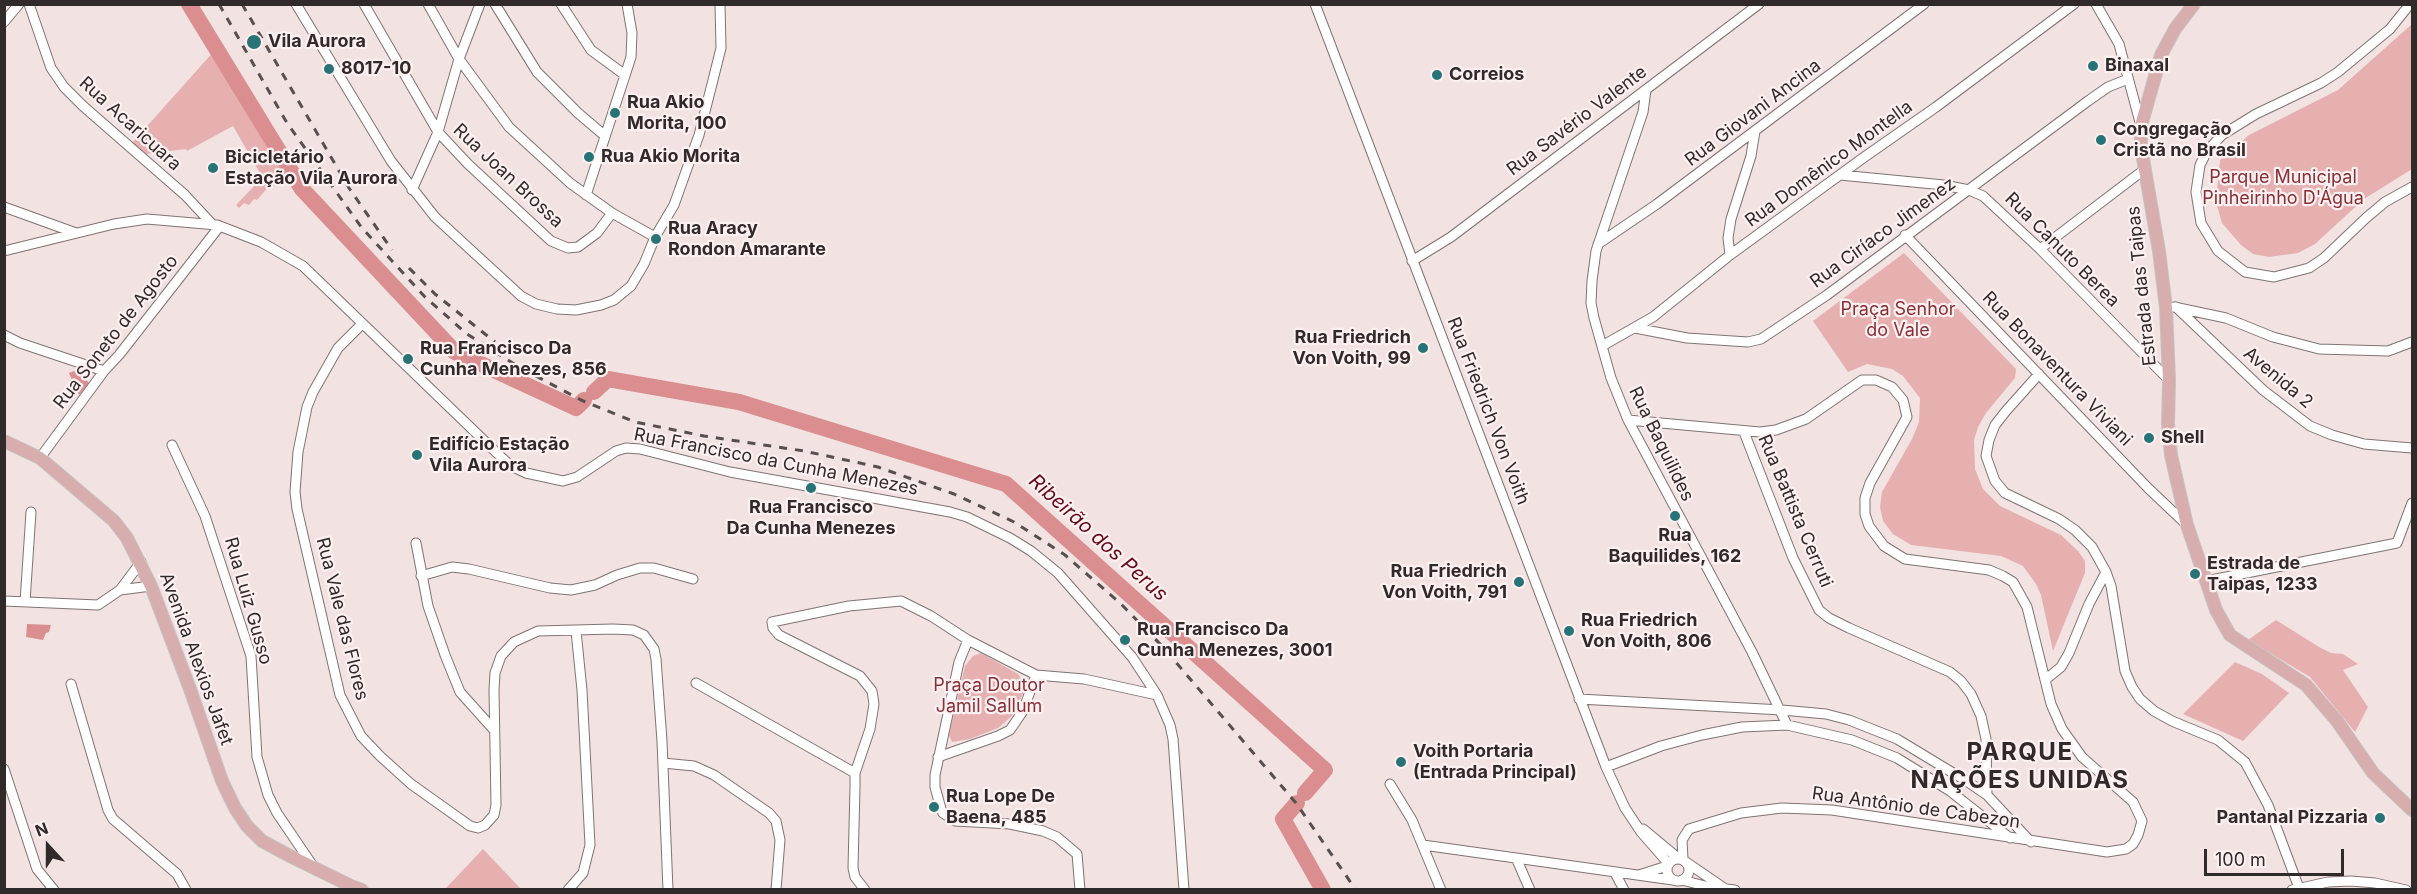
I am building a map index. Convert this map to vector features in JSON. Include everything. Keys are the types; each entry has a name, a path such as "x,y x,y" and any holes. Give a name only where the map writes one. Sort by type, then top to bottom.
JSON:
{"main road":[{"name":"Estrada das Taipas","path":"2194,4 2175,29 2161,55 2140,126 2145,169 2171,308 2168,424 2171,455 2187,525 2216,610 2230,635 2306,685 2332,714 2373,773 2412,810"},
{"name":"Avenida Alexios Jafet","path":"4,441 40,458 114,521 141,562 190,689 222,781 235,808 248,826 262,841 355,888"}],"street":[{"path":"4,22 19,4"},
{"name":"Rua Acaricuara","path":"29,4 51,68 64,87 82,106 185,195 216,225"},
{"path":"296,4 391,161 435,217 521,296 536,304 557,309 576,310 599,306 614,300 630,286 638,276 654,237 674,205 699,135 721,48 720,4"},
{"path":"364,4 438,132"},
{"path":"428,4 459,59 509,127 570,183 612,213 654,237"},
{"path":"412,190 438,132 459,59 480,4"},
{"path":"495,4 537,72 561,98 605,136"},
{"path":"561,4 591,50 624,75"},
{"path":"586,195 631,57 632,33 627,4"},
{"name":"Rua Friedrich Von Voith","path":"1315,4 1606,767 1625,808 1646,839 1668,865"},
{"name":"Rua Savério Valente","path":"1412,261 1451,237 1759,4"},
{"name":"Rua Giovani Ancina","path":"1598,244 1648,211 1924,4"},
{"name":"Rua Domênico Montella","path":"1602,346 1653,317 1730,255 1946,100 2074,4"},
{"path":"2096,4 2117,38 2140,126"},
{"path":"2410,4 2390,29 2370,48 2338,72 2321,83 2256,114 2222,135 2207,151 2200,165 2196,192 2201,224 2218,251 2245,272 2274,277 2309,268 2324,258 2385,202 2412,187"},
{"name":"Rua Ciríaco Jimenez","path":"1635,328 1687,338 1748,342 1761,339 1827,295 2099,93 2128,79"},
{"name":"Rua Baquilides","path":"1646,90 1643,112 1598,244 1593,266 1591,303 1602,346 1628,420 1782,710 1787,725"},
{"path":"1730,255 1728,238 1731,219 1751,156 1755,131"},
{"name":"Rua Joan Brossa","path":"438,132 486,182 557,244 568,248 578,247 597,233 612,213"},
{"path":"2040,249 2145,169"},
{"name":"Rua Canuto Berea","path":"1840,175 1944,185 1983,196 2040,249 2169,380"},
{"path":"4,207 78,233"},
{"name":"Rua Francisco da Cunha Menezes","path":"4,251 147,219 216,225 261,242 303,266 499,455 511,466 526,473 563,481 577,477 616,451 626,448 640,449 730,472 950,512 987,526 1031,551 1058,573 1132,657 1157,695 1173,739 1184,890"},
{"name":"Rua Soneto de Agosto","path":"40,458 216,225"},
{"name":"Rua Bonaventura Viviani","path":"1905,235 2187,525"},
{"path":"2171,308 2226,318 2274,337 2319,349 2388,351 2412,342"},
{"name":"Avenida 2","path":"2171,308 2263,390 2310,426 2364,444 2412,448"},
{"name":"Rua Vale das Flores","path":"362,324 338,348 307,407 295,492 340,695 361,736 411,784 470,826 478,828 485,825 494,815 496,805 495,673 501,656 514,642 538,631 633,630 649,639 656,659 668,890"},
{"path":"4,335 20,343 104,371"},
{"path":"2039,374 1995,425 1986,456 1989,466 1995,481 2005,493 2059,519 2075,530 2092,547 2106,572 2114,596 2126,671 2140,699 2154,711 2172,721 2218,740 2245,762 2268,805 2296,889 2328,882 2351,881 2375,883 2406,890"},
{"name":"Rua Antônio de Cabezon","path":"1628,420 1744,432 1776,430 1806,419 1862,380 1876,380 1892,387 1903,400 1907,417 1870,483 1865,498 1865,514 1869,526 1884,546 1905,559 1989,570 2013,582 2027,607 2055,716 2068,740 2096,771 2128,796 2139,811 2142,821 2133,844 2126,849 2107,852 1829,810 1782,808 1730,816 1689,829 1682,840 1682,860"},
{"name":"Rua Battista Cerruti","path":"1744,432 1798,567 1819,610 1829,618 1950,672 1971,694 1981,716 1986,739 1987,795"},
{"name":"Rua Luiz Gusso","path":"172,445 205,516 250,656 257,757 268,795 277,813 313,867"},
{"path":"2206,581 2397,543 2412,503"},
{"path":"25,602 31,512"},
{"path":"416,543 421,576 438,638 460,692 494,730"},
{"path":"4,601 95,606 104,603 120,590 141,562"},
{"path":"421,576 452,567 550,588 571,590 595,585 640,568 654,568 693,579"},
{"path":"2045,680 2061,667 2069,653 2089,604 2106,572"},
{"path":"120,590 151,586"},
{"path":"865,890 855,877 853,868 855,773 870,729 874,704 868,685 860,676 780,635 773,628 772,622 882,601 905,602 968,640 1036,675 1084,679 1157,695"},
{"path":"568,890 583,873 590,845 582,690 576,631"},
{"path":"968,640 959,662 938,757 935,787 943,813 955,821 1011,824 1043,831 1057,837 1077,854 1080,890"},
{"path":"938,757 1010,730 1023,711 1036,675"},
{"path":"696,683 855,773"},
{"path":"71,684 108,810 113,819 172,869 186,890"},
{"path":"1579,699 1826,714 1871,727 1941,764 1987,795 2031,842"},
{"path":"1606,767 1648,750 1702,735 1742,727 1787,725 1852,740 1897,758 1950,791 2011,839"},
{"path":"663,763 694,766 714,775 769,813 776,821 780,840 776,890"},
{"path":"4,769 37,869 54,890"},
{"path":"1390,784 1423,845 1441,890"},
{"name":"Rua Friedrich Von Voith","path":"1637,825 1682,860 1729,889"},
{"name":"Rua Friedrich Von Voith","path":"1423,845 1729,889"},
{"path":"1517,860 1530,890"},
{"path":"1637,876 1682,860 1689,870 1688,874 1677,880 1667,874 1668,865"},
{"path":"1616,873 1624,890"}],"green space":[{"name":"Parque Municipal Pinheirinho D'Água","path":"2412,24 2412,169 2364,199 2315,244 2298,253 2269,257 2253,254 2241,245 2222,223 2216,202 2220,160 2249,135 2338,90"},
{"path":"215,50 282,169 282,175 274,186 271,184 257,200 254,199 249,205 244,203 239,208 236,205 259,181 260,173 233,126 187,151 186,149 146,154 132,143"},
{"name":"Praça Senhor do Vale","path":"1904,253 2016,369 2015,378 1986,413 1978,427 1974,440 1975,469 1983,489 2000,506 2061,535 2085,561 2085,573 2053,651 2041,595 2023,566 2001,556 1911,545 1893,534 1883,521 1880,507 1882,492 1919,422 1920,398 1903,376 1892,369 1867,364 1848,372 1813,321"},
{"path":"2276,620 2319,647 2331,653 2343,654 2358,664 2343,670 2368,707 2355,732 2310,677 2248,640"},
{"name":"Praça Doutor Jamil Sallum","path":"981,653 1018,674 1025,685 1024,691 1012,716 998,728 970,739 952,742 949,735 965,666 973,656"},
{"path":"2235,662 2262,674 2289,693 2243,741 2183,714"},
{"path":"483,849 521,889 445,889"}],"shaded area":[{"path":"79,371 89,383 79,395 69,373"},
{"path":"27,624 51,625 43,640 26,637"}],"waterway":[{"name":"Ribeirão dos Perus","path":"189,4 302,189 455,352 576,408 584,400"},
{"name":"Ribeirão dos Perus","path":"594,392 608,379 739,402 1006,484 1325,770 1305,793"},
{"name":"Ribeirão dos Perus","path":"1297,803 1283,819 1323,890"}],"railway":[{"path":"219,4 287,123 362,228 425,297 467,334 519,367 581,400 635,422 704,436 804,451 878,467 954,494 1014,522 1065,555 1121,604 1162,646 1296,803 1356,890"},
{"path":"242,4 349,188 392,250"},
{"path":"409,268 435,294 495,342"}],"place":[{"name":"Vila Aurora","path":"254,42"},
{"name":"Binaxal","path":"2093,66"},
{"name":"8017-10","path":"329,69"},
{"name":"Correios","path":"1437,75"},
{"name":"Rua Akio Morita, 100","path":"615,113"},
{"name":"Congregação Cristã no Brasil","path":"2101,140"},
{"name":"Rua Akio Morita","path":"589,157"},
{"name":"Bicicletário Estação Vila Aurora","path":"213,168"},
{"name":"Rua Aracy Rondon Amarante","path":"656,239"},
{"name":"Rua Friedrich Von Voith, 99","path":"1423,348"},
{"name":"Rua Francisco Da Cunha Menezes, 856","path":"408,359"},
{"name":"Shell","path":"2149,438"},
{"name":"Edifício Estação Vila Aurora","path":"417,455"},
{"name":"Rua Francisco Da Cunha Menezes","path":"811,488"},
{"name":"Rua Baquilides, 162","path":"1675,516"},
{"name":"Estrada de Taipas, 1233","path":"2195,574"},
{"name":"Rua Friedrich Von Voith, 791","path":"1519,582"},
{"name":"Rua Friedrich Von Voith, 806","path":"1569,631"},
{"name":"Rua Francisco Da Cunha Menezes, 3001","path":"1125,640"},
{"name":"Voith Portaria (Entrada Principal)","path":"1401,762"},
{"name":"Rua Lope De Baena, 485","path":"934,807"},
{"name":"Pantanal Pizzaria","path":"2380,818"}],"district":[{"name":"PARQUE NAÇÕES UNIDAS","path":"2020,767"}]}
